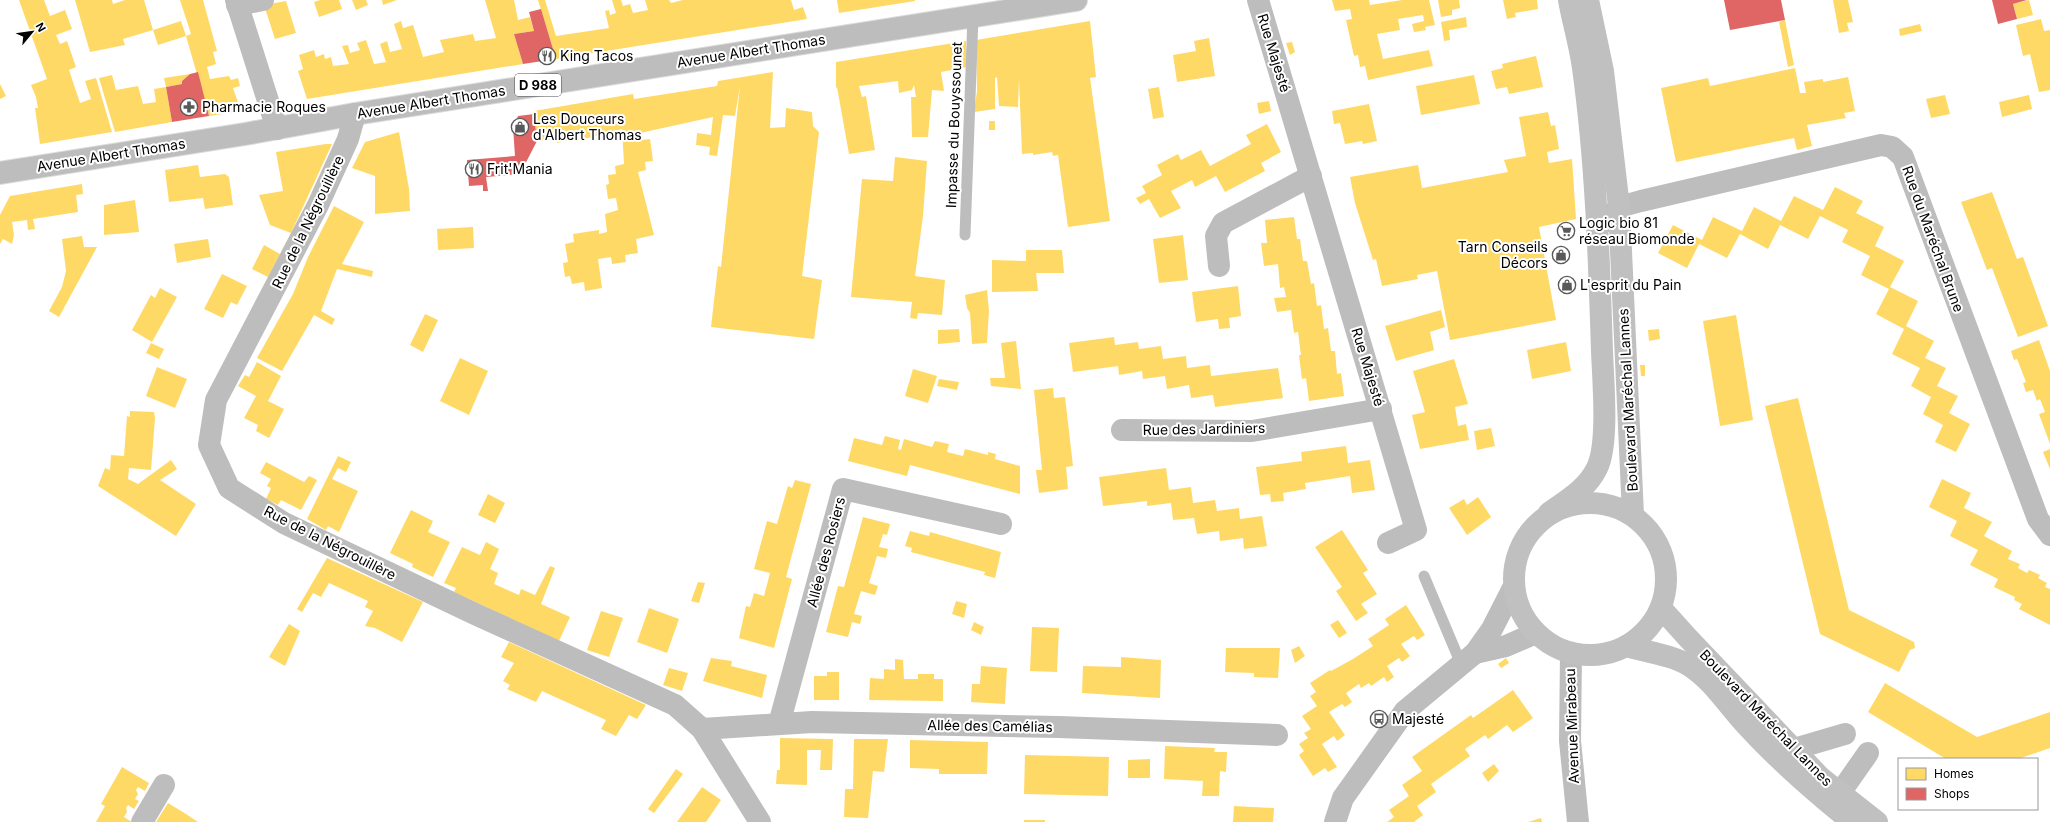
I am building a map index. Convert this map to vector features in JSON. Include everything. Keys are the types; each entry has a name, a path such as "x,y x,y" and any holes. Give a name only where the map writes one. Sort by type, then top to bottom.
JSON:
{"main road":[{"name":"Boulevard Maréchal Lannes","path":"1549,513 1570,505 1591,502 1613,506 1633,515 1652,534 1663,557 1666,582 1661,608 1652,623 1641,636 1626,646 1609,653 1590,656 1558,649 1536,633 1525,619 1517,603 1514,586 1514,564 1521,544 1533,527 1549,513 1587,485 1598,468 1601,451 1604,413 1598,230 1583,67 1568,0"},
{"name":"Boulevard Maréchal Lannes","path":"1588,0 1603,71 1619,207 1633,515"},
{"name":"Boulevard Maréchal Lannes","path":"1661,608 1821,778 1878,822"},
{"name":"Boulevard Maréchal Lannes","path":"1626,646 1671,658 1688,665 1698,672 1747,726 1797,775 1852,822"}],"street":[{"path":"263,0 236,2 277,129"},
{"name":"Avenue Albert Thomas","path":"0,173 277,129 355,114 1076,0"},
{"name":"Rue Majesté","path":"1258,0 1416,530 1388,543"},
{"name":"Rue de la Négrouillère","path":"355,114 348,139 318,205 216,400 208,445 229,488 284,523 475,614 675,705 702,729 750,817"},
{"name":"Rue du Maréchal Brune","path":"1619,207 1881,144 1892,147 1902,157 2038,519 2050,535"},
{"path":"1219,266 1216,236 1223,223 1311,176"},
{"path":"1598,230 1619,207"},
{"name":"Rue des Jardiniers","path":"1122,430 1252,431 1381,409"},
{"name":"Allée des Rosiers","path":"779,724 843,490 1001,524"},
{"path":"1335,822 1343,798 1405,711 1468,659 1492,629 1514,586"},
{"path":"1468,659 1506,646 1536,633"},
{"name":"Avenue Mirabeau","path":"1571,653 1570,741 1578,822"},
{"name":"Allée des Camélias","path":"702,729 812,722 1059,727 1278,735"},
{"path":"1794,749 1845,734"},
{"path":"1840,793 1868,753"},
{"path":"142,822 164,786"}],"lane":[{"name":"Impasse du Bouyssounet","path":"965,235 973,16"},
{"path":"1424,576 1468,659"}],"building: Homes":[{"path":"19,0 44,0 50,16 65,10 72,29 56,35 60,44 67,41 76,67 69,70 80,103 91,99 85,81 96,78 112,132 40,144 35,108 38,108 36,97 31,85 47,79"},
{"path":"75,0 112,0 113,4 125,0 144,0 153,30 123,39 125,45 90,52"},
{"path":"180,0 203,0 217,51 213,52 216,64 207,67 210,79 229,76 231,80 238,78 240,86 233,88 241,111 209,116 186,36 191,34"},
{"path":"320,0 339,0 342,9 319,17 314,2"},
{"path":"352,0 366,0 368,5 356,10"},
{"path":"382,0 397,0 383,5"},
{"path":"485,0 514,0 518,20 530,17 534,31 514,34 523,64 307,99 298,71 303,69 299,55 314,50 316,57 324,54 325,59 331,57 333,66 349,64 342,46 348,45 350,53 360,50 357,43 366,40 374,64 386,62 380,44 387,41 390,52 402,49 394,24 401,21 403,28 413,25 423,57 444,52 440,40 473,34 475,41 496,38"},
{"path":"538,0 545,0 556,36 609,28 605,11 609,10 610,15 616,13 612,0 621,0 623,6 630,4 633,13 648,10 645,0 669,0 671,3 683,0 791,0 794,10 803,7 807,19 556,59"},
{"path":"837,0 915,0 915,1 839,13"},
{"path":"1332,0 1369,0 1370,5 1402,0 1429,0 1435,25 1425,27 1426,30 1414,32 1412,24 1424,21 1423,15 1398,19 1400,30 1377,34 1383,59 1429,50 1433,66 1368,80 1365,66 1360,67 1358,55 1354,56 1346,20 1352,19 1350,9 1335,11"},
{"path":"1438,0 1459,0 1460,8 1452,10 1452,15 1441,17"},
{"path":"1503,0 1537,0 1538,9 1515,13 1516,17 1507,19"},
{"path":"1833,0 1848,0 1853,22 1847,23 1849,31 1839,33"},
{"path":"2029,0 2033,15 2017,19 2013,4"},
{"path":"286,1 296,33 275,39 264,5"},
{"path":"1466,17 1467,27 1449,30 1450,40 1444,41 1441,22"},
{"path":"2041,19 2044,31 2050,30 2050,90 2039,92 2030,54 2023,56 2016,25"},
{"path":"1785,20 1794,65 1788,67 1779,22"},
{"path":"181,21 186,36 158,45 153,30"},
{"path":"1090,21 1096,77 1090,78 1110,221 1068,227 1058,155 1053,156 1052,152 1033,155 1033,153 1022,154 1019,80 1018,107 999,106 997,77 995,78 995,109 974,112 977,91 976,40"},
{"path":"1920,24 1922,31 1900,36 1899,29"},
{"path":"1209,38 1215,76 1177,82 1173,55 1196,51 1194,41"},
{"path":"966,41 967,67 941,72 944,91 932,90 928,137 912,137 911,97 916,97 914,85 912,90 899,93 898,81 859,86 862,97 866,96 875,150 849,154 837,87 836,88 836,62"},
{"path":"1292,42 1295,52 1290,55 1286,43"},
{"path":"1536,56 1543,87 1509,94 1507,87 1496,89 1491,71 1503,68 1502,64"},
{"path":"1795,68 1800,93 1806,93 1804,82 1823,79 1823,82 1848,77 1855,111 1844,113 1846,118 1807,125 1812,146 1797,150 1794,138 1676,162 1661,88 1708,78 1710,86"},
{"path":"773,72 770,128 785,127 786,108 812,112 813,126 819,132 802,276 822,280 814,339 711,327 718,266 721,267 740,86 735,116 723,115 717,156 709,155 710,147 696,145 697,133 711,135 713,117 640,133 641,140 650,139 653,161 645,162 646,170 638,172 654,235 636,239 638,253 625,255 626,262 612,264 611,257 598,259 602,288 585,291 584,282 572,284 570,276 565,277 563,263 568,262 565,244 574,242 573,234 599,230 599,234 607,232 605,214 618,210 616,198 608,199 606,185 609,184 608,175 616,174 615,166 624,164 622,129 584,139 583,135 571,137 571,140 557,143 557,139 537,141 534,111 633,94 634,99 717,86 718,81"},
{"path":"190,74 182,81 182,84 166,87 164,78"},
{"path":"112,75 116,90 138,86 143,104 156,102 154,89 166,87 172,122 115,132 99,78"},
{"path":"1474,75 1480,104 1421,115 1416,86"},
{"path":"0,84 6,96 0,99"},
{"path":"1159,87 1164,117 1153,119 1148,89"},
{"path":"1945,95 1950,114 1931,118 1926,99"},
{"path":"2029,95 2032,109 2002,117 1999,102"},
{"path":"1269,101 1271,111 1259,114 1257,103"},
{"path":"1369,104 1377,141 1363,144 1362,141 1345,144 1340,123 1334,124 1332,111"},
{"path":"1548,112 1551,126 1555,125 1559,149 1547,152 1549,163 1572,159 1576,219 1539,227 1556,320 1450,340 1437,271 1417,275 1418,279 1382,286 1376,259 1373,260 1355,203 1350,177 1418,165 1422,188 1508,172 1504,160 1526,156 1519,117"},
{"path":"989,121 995,121 995,130 989,130"},
{"path":"1267,124 1281,152 1261,163 1265,171 1225,192 1216,176 1195,187 1192,180 1171,191 1181,208 1160,218 1149,199 1140,204 1136,198 1146,193 1142,186 1162,175 1157,165 1178,154 1181,160 1201,150 1210,166 1251,144 1246,135"},
{"path":"399,132 409,189 410,211 375,214 375,176 352,168 365,142"},
{"path":"332,144 291,233 270,225 259,195 283,191 276,152"},
{"path":"895,157 927,161 923,216 915,276 945,280 942,315 918,313 917,319 910,318 912,302 851,297 862,179 893,181"},
{"path":"198,165 200,177 225,174 229,177 233,205 205,209 203,198 169,202 165,170"},
{"path":"82,184 83,194 76,195 78,212 33,219 35,229 28,230 27,220 12,222 14,235 12,244 3,239 0,244 0,215 10,196"},
{"path":"1835,187 1863,201 1856,213 1884,227 1875,246 1904,261 1890,287 1918,301 1906,326 1934,341 1925,358 1946,368 1937,386 1958,396 1949,413 1970,424 1956,452 1935,442 1943,425 1923,414 1931,397 1911,386 1920,368 1892,354 1904,329 1876,314 1889,289 1861,275 1870,256 1842,242 1848,230 1820,216 1808,239 1780,225 1768,249 1740,234 1727,258 1699,244 1687,268 1658,253 1673,225 1702,240 1713,217 1742,231 1754,207 1781,221 1794,196 1823,210"},
{"path":"1992,192 2017,259 2023,257 2048,326 2018,337 1992,268 1987,270 1961,202"},
{"path":"135,200 139,232 104,235 104,205"},
{"path":"334,206 364,222 342,264 373,271 372,277 337,269 321,311 335,319 332,325 314,315 282,371 257,358 293,294 308,257"},
{"path":"1294,217 1297,239 1300,239 1303,261 1307,261 1311,284 1314,283 1317,306 1321,305 1324,329 1328,328 1331,351 1335,351 1337,374 1341,373 1344,396 1309,401 1306,378 1302,379 1298,332 1294,333 1291,310 1277,312 1274,298 1286,297 1284,287 1280,288 1278,264 1264,266 1261,243 1267,243 1265,220"},
{"path":"473,227 474,248 438,250 437,229"},
{"path":"1183,235 1188,280 1159,283 1153,239"},
{"path":"82,236 84,247 97,247 59,317 49,311 62,287 66,271 62,239"},
{"path":"208,239 211,257 177,263 174,244"},
{"path":"264,245 280,254 268,277 252,269"},
{"path":"1026,250 1062,250 1064,273 1036,273 1038,291 992,292 992,260 1026,261"},
{"path":"222,274 247,286 237,305 231,302 223,318 204,309"},
{"path":"1238,286 1241,316 1229,318 1230,328 1219,329 1218,319 1196,322 1192,292"},
{"path":"160,288 177,297 152,342 132,330 151,295 155,298"},
{"path":"987,290 989,311 987,343 972,344 970,313 967,308 965,295"},
{"path":"1441,310 1445,327 1430,332 1434,350 1396,361 1385,326"},
{"path":"425,314 438,320 423,352 410,345"},
{"path":"1736,315 1753,420 1720,426 1703,321"},
{"path":"959,329 960,342 938,344 938,330"},
{"path":"1659,329 1660,339 1649,341 1648,330"},
{"path":"1114,337 1115,345 1138,342 1139,349 1161,346 1163,359 1186,356 1187,368 1210,365 1211,376 1278,368 1283,398 1215,407 1213,395 1191,398 1189,385 1167,389 1165,376 1143,379 1142,371 1119,375 1118,366 1073,372 1069,343"},
{"path":"2039,340 2050,371 2050,444 2039,414 2045,412 2040,399 2037,401 2033,390 2026,392 2023,383 2026,382 2017,359 2014,360 2011,351"},
{"path":"1016,341 1021,389 991,386 990,378 1005,378 1001,343"},
{"path":"1566,342 1571,371 1532,379 1527,350"},
{"path":"151,343 164,349 159,359 146,353"},
{"path":"460,358 488,371 469,415 440,401"},
{"path":"1454,359 1468,404 1455,407 1458,426 1466,424 1469,440 1420,449 1412,415 1425,412 1413,371"},
{"path":"257,362 281,376 268,401 284,409 269,438 256,431 258,425 244,418 256,396 238,386 245,375 249,377"},
{"path":"1640,365 1645,365 1645,376 1641,376"},
{"path":"157,367 187,379 175,408 146,396"},
{"path":"913,369 937,376 928,403 905,396"},
{"path":"939,379 959,382 957,390 937,386"},
{"path":"1053,388 1054,398 1065,397 1073,466 1066,467 1068,489 1039,493 1036,470 1042,470 1034,390"},
{"path":"1798,398 1849,610 1914,642 1915,648 1910,650 1899,672 1820,634 1765,406"},
{"path":"130,411 154,412 155,418 151,470 129,468 128,479 138,484 171,460 177,469 160,480 196,504 176,536 98,486 105,468 110,470 111,455 124,456 127,416 130,417"},
{"path":"1491,428 1495,446 1477,450 1474,431"},
{"path":"885,436 900,440 898,449 901,450 904,439 932,447 935,441 949,444 947,452 963,456 965,449 988,455 988,452 996,454 995,459 1020,466 1020,494 910,465 907,476 848,461 854,438 882,445"},
{"path":"1346,446 1348,463 1370,460 1375,490 1352,493 1350,476 1305,483 1306,489 1283,493 1284,501 1271,502 1270,494 1260,495 1256,467 1302,461 1301,452"},
{"path":"2050,449 2050,469 2043,452"},
{"path":"338,456 351,462 346,472 338,468 332,479 358,491 339,532 328,526 326,530 307,519"},
{"path":"266,462 304,482 309,476 317,480 301,510 281,500 278,505 266,499 271,488 267,486 271,479 260,473"},
{"path":"1166,468 1169,490 1191,487 1193,503 1215,500 1217,511 1239,508 1240,519 1262,516 1267,546 1244,549 1243,538 1220,541 1219,531 1197,534 1194,518 1173,520 1171,503 1147,506 1147,501 1103,506 1099,477"},
{"path":"1942,479 1971,493 1964,508 1992,522 1984,536 2012,551 2008,559 2020,564 2018,568 2027,573 2029,570 2040,575 2038,578 2047,583 2045,587 2050,589 2050,625 2019,609 2022,604 2014,600 2015,597 1994,587 1998,579 1970,565 1978,550 1950,536 1957,521 1929,507"},
{"path":"795,480 811,484 786,577 792,579 774,648 739,638 746,606 750,607 754,593 764,596 770,573 754,569 767,521 777,524 788,486 792,488"},
{"path":"488,494 505,503 495,523 478,515"},
{"path":"1478,497 1491,517 1467,535 1449,508 1464,499 1467,505"},
{"path":"411,510 433,521 428,532 450,542 433,577 412,567 413,564 390,553"},
{"path":"863,517 890,524 887,535 883,534 879,547 888,549 886,558 877,556 869,583 878,586 875,595 861,591 854,614 862,616 860,624 852,622 848,637 826,632 838,586 844,587"},
{"path":"1342,530 1368,570 1363,573 1377,594 1361,604 1368,613 1356,621 1336,591 1342,587 1315,547"},
{"path":"910,531 929,536 930,532 1001,552 995,578 984,575 985,572 911,552 912,548 905,546"},
{"path":"486,542 499,549 490,569 498,573 494,584 519,595 521,589 535,595 550,566 555,568 541,604 570,617 559,641 454,592 456,588 444,583 462,547 480,555"},
{"path":"327,558 423,602 402,642 375,628 365,626 373,611 365,607 368,601 329,583 321,597 313,593 302,612 297,609"},
{"path":"698,582 705,583 699,603 691,601"},
{"path":"956,601 967,604 964,618 952,614"},
{"path":"1406,605 1425,635 1417,640 1414,636 1401,644 1410,656 1402,662 1399,658 1387,666 1394,677 1387,682 1384,677 1371,686 1369,683 1361,688 1359,684 1346,693 1352,702 1345,707 1342,704 1329,712 1345,735 1337,741 1334,736 1322,744 1337,767 1328,772 1325,768 1313,776 1299,755 1304,751 1299,744 1308,738 1304,733 1311,729 1302,716 1317,706 1310,696 1316,692 1310,683 1373,646 1368,639 1389,625 1385,619"},
{"path":"649,608 679,619 667,653 637,642"},
{"path":"601,611 623,618 609,657 587,650"},
{"path":"1338,620 1347,633 1339,638 1330,625"},
{"path":"974,622 984,627 981,635 971,630"},
{"path":"289,624 300,631 285,666 269,657"},
{"path":"1032,627 1059,628 1057,672 1030,671"},
{"path":"509,642 646,705 637,719 629,715 616,736 601,729 606,720 542,691 536,702 507,689 510,685 503,681 514,663 501,657"},
{"path":"1299,646 1305,656 1295,663 1291,650"},
{"path":"1226,648 1280,648 1278,678 1254,677 1254,673 1225,672"},
{"path":"1121,657 1161,660 1160,698 1082,693 1083,666 1121,667"},
{"path":"711,658 732,661 731,666 767,675 762,698 703,681"},
{"path":"1506,658 1509,663 1501,668 1498,664"},
{"path":"895,659 903,660 904,679 918,679 918,674 934,674 934,679 943,679 943,701 869,700 870,678 884,679 884,669 895,670"},
{"path":"981,666 1007,668 1005,704 971,702 972,684 980,684"},
{"path":"669,668 688,673 682,691 663,685"},
{"path":"827,672 839,672 839,700 814,700 814,676 827,676"},
{"path":"1885,683 1977,737 2050,712 2050,748 2021,758 1944,758 1868,712"},
{"path":"1513,690 1533,718 1513,732 1507,725 1488,739 1485,735 1465,749 1470,756 1431,784 1436,792 1417,806 1423,815 1414,822 1387,822 1394,817 1389,810 1409,796 1402,785 1422,771 1412,757 1471,715 1473,718"},
{"path":"780,738 833,739 832,770 820,770 821,750 807,750 807,785 776,784 777,770 780,770"},
{"path":"854,739 888,739 884,772 873,771 868,818 844,817 845,789 853,789"},
{"path":"910,740 988,742 987,774 939,774 939,769 910,768"},
{"path":"1165,746 1215,748 1214,752 1227,752 1226,772 1220,771 1219,796 1202,796 1203,781 1164,779"},
{"path":"1025,755 1109,757 1108,796 1024,794"},
{"path":"1150,759 1150,778 1128,778 1128,760"},
{"path":"1494,764 1499,771 1488,782 1482,773"},
{"path":"122,767 149,783 145,791 138,787 136,790 138,794 135,799 139,801 134,809 128,805 126,808 127,812 124,817 132,822 96,822 105,806 101,804"},
{"path":"676,769 683,774 654,813 648,809"},
{"path":"702,787 721,800 706,822 677,822"},
{"path":"168,803 186,814 198,822 156,822"},
{"path":"1234,806 1274,808 1273,822 1233,822"},
{"path":"1541,818 1542,822 1528,822"},
{"path":"1024,820 1045,820 1045,822 1024,822"}],"building: Shops":[{"path":"1724,0 1781,0 1785,20 1730,30"},
{"path":"1992,0 2027,0 2013,4 2017,19 1998,24"},
{"path":"541,9 556,59 523,64 514,34 534,31 529,12"},
{"path":"198,72 209,116 172,122 166,87 182,84 182,81 190,74"},
{"path":"534,114 537,141 520,174 486,177 488,191 483,191 483,185 469,186 467,160 515,156 513,127 518,116"}],"place":[{"name":"King Tacos","path":"547,56"},
{"name":"Pharmacie Roques","path":"189,107"},
{"name":"Les Douceurs d'Albert Thomas","path":"520,127"},
{"name":"Frit'Mania","path":"474,169"},
{"name":"Logic bio 81 réseau Biomonde","path":"1566,231"},
{"name":"Tarn Conseils Décors","path":"1561,255"},
{"name":"L'esprit du Pain","path":"1567,285"},
{"name":"Majesté","path":"1379,719"}]}
